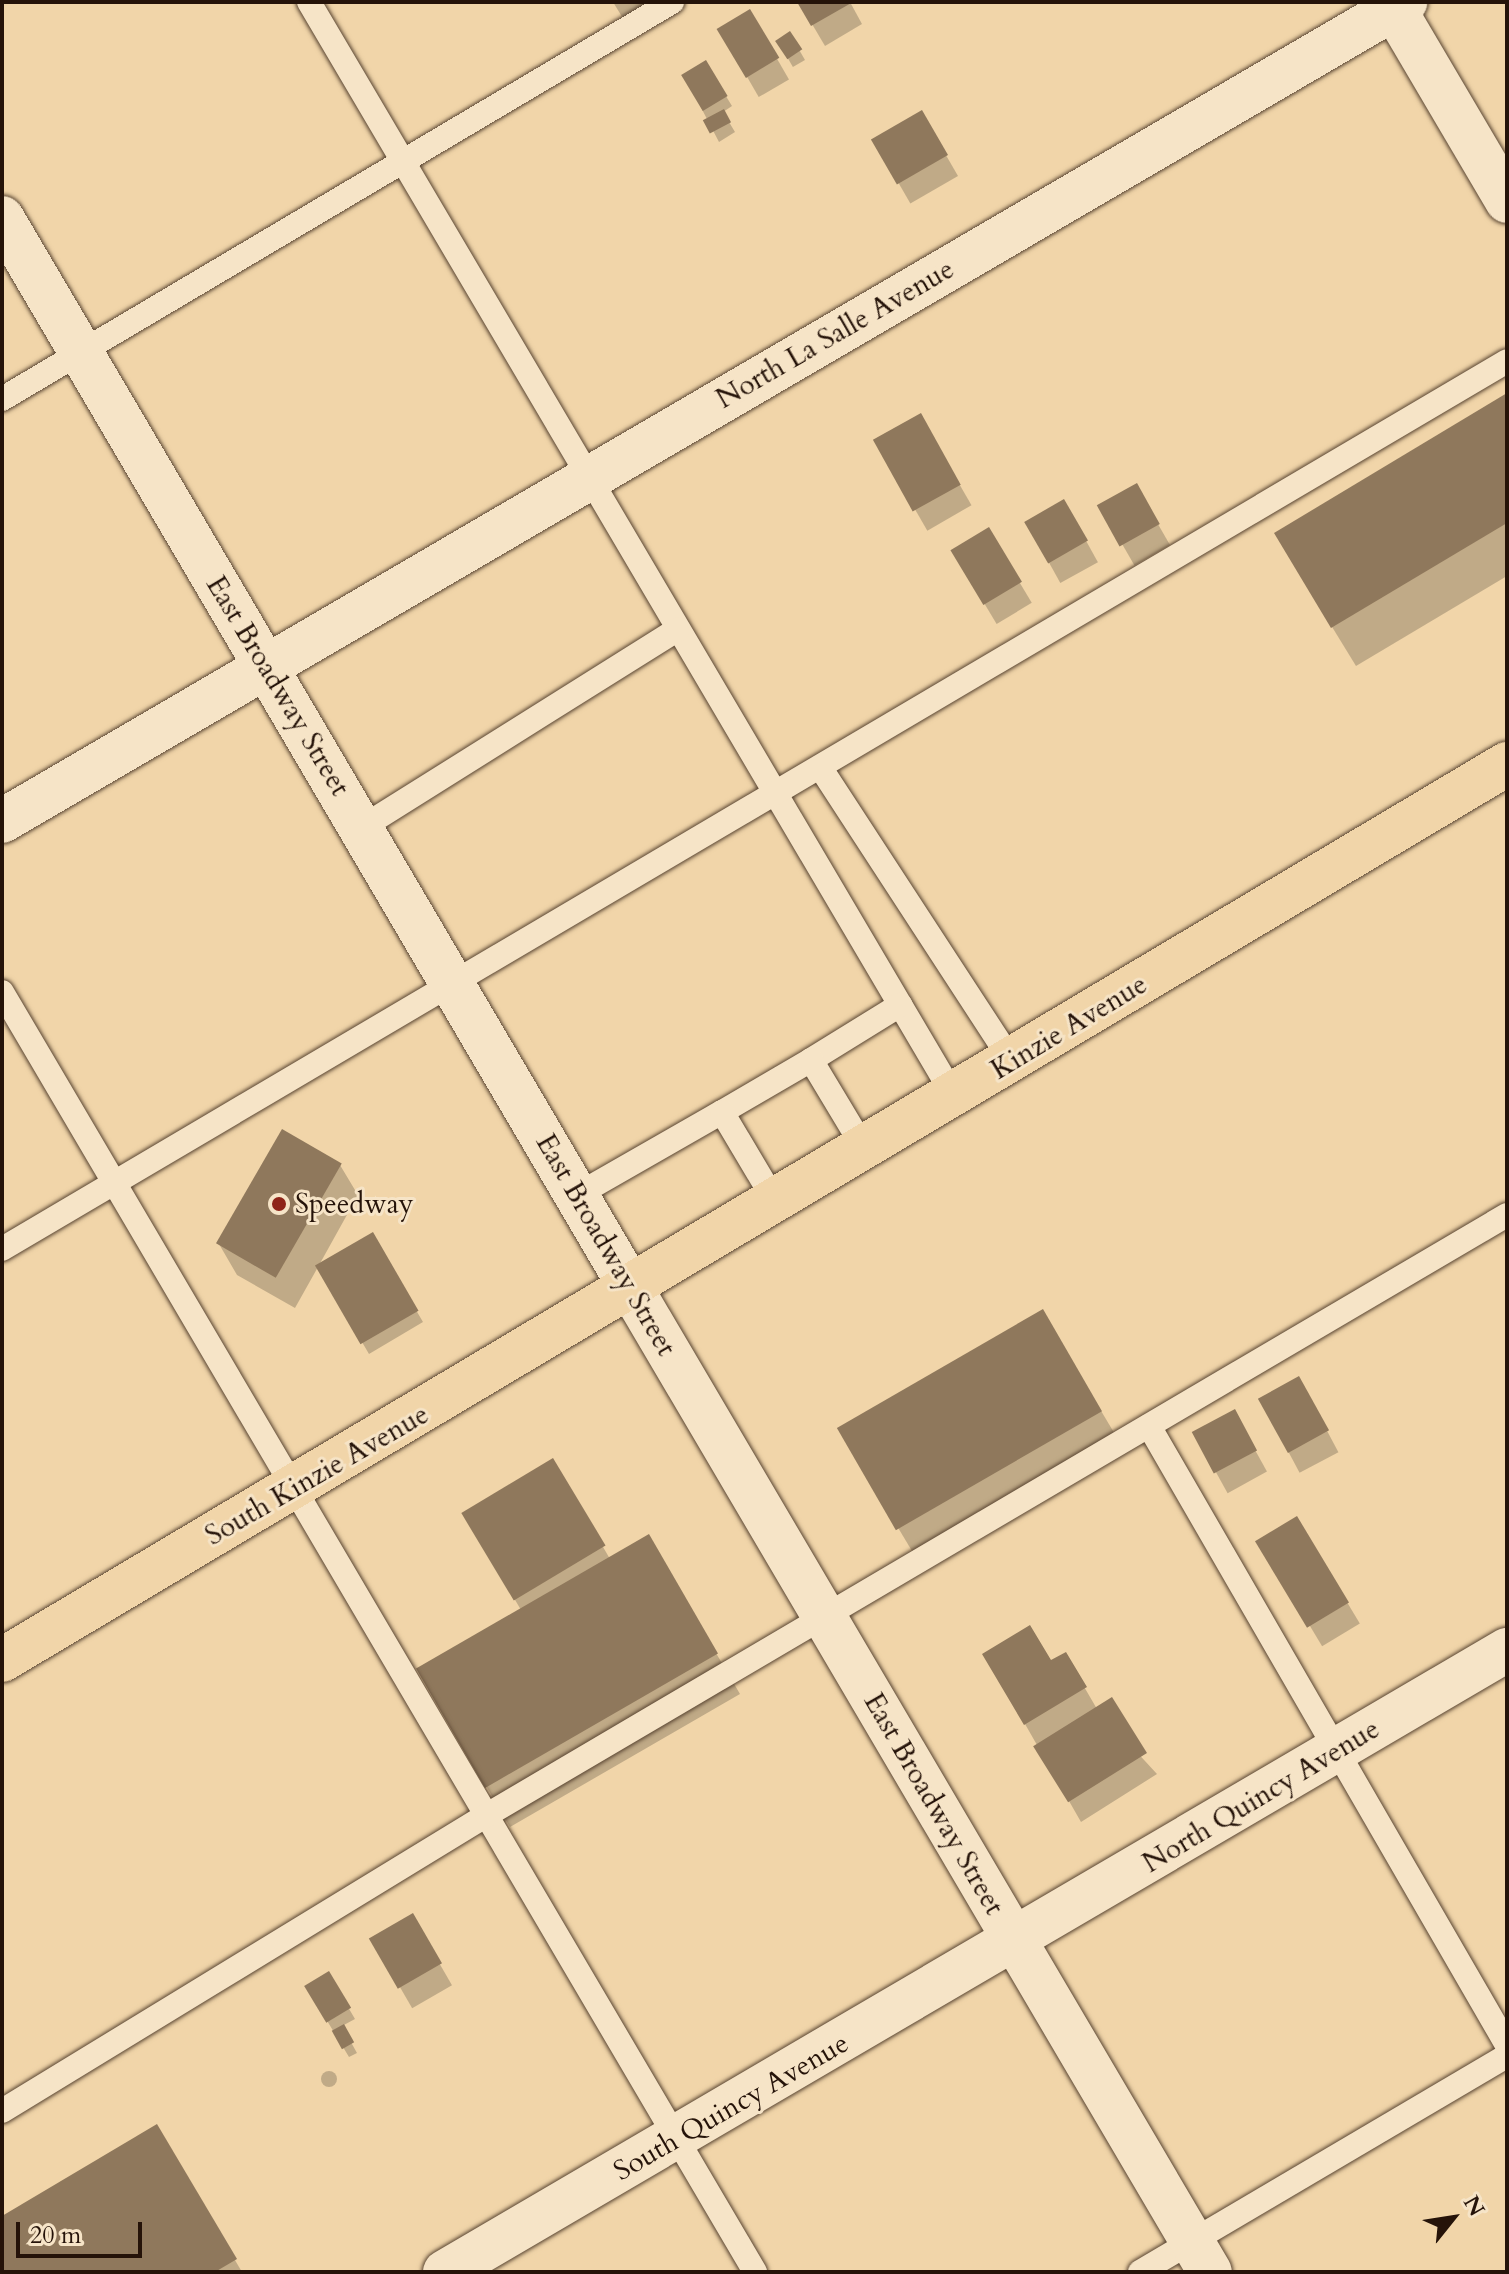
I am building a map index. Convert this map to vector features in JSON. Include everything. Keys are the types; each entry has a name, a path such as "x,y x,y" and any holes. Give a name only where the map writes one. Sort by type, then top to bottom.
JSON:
{"main road":[{"name":"Kinzie Avenue","path":"632,1290 1507,764"},
{"name":"South Kinzie Avenue","path":"2,1660 632,1290"}],"street":[{"path":"1396,4 1507,201"},
{"name":"North La Salle Avenue","path":"2,821 1396,4"},
{"name":"East Broadway Street","path":"2,218 1201,2257"},
{"name":"North Quincy Avenue","path":"1016,1942 1507,1650"},
{"name":"South Quincy Avenue","path":"445,2272 1016,1942"}],"lane":[{"path":"309,2 954,1096"},
{"path":"2,399 672,2"},
{"path":"2,1249 1507,361"},
{"path":"361,828 677,630"},
{"path":"820,767 1012,1062"},
{"path":"2,992 755,2272"},
{"path":"577,1195 900,1005"},
{"path":"811,1060 865,1150"},
{"path":"722,1112 776,1203"},
{"path":"2,2111 487,1815 1507,1215"},
{"path":"1149,1426 1507,2045"},
{"path":"1140,2272 1201,2257 1507,2056"}],"building":[{"path":"797,2 853,2 811,26"},
{"path":"750,9 779,58 746,78 717,29"},
{"path":"790,31 802,49 787,59 775,41"},
{"path":"706,60 728,96 703,111 681,75"},
{"path":"724,109 731,122 710,134 703,120"},
{"path":"922,110 948,155 897,185 871,140"},
{"path":"1507,393 1507,523 1331,628 1274,533"},
{"path":"921,413 961,485 913,511 873,440"},
{"path":"1137,483 1160,524 1120,546 1097,505"},
{"path":"1064,499 1088,541 1048,564 1024,522"},
{"path":"989,527 1022,582 983,605 950,550"},
{"name":"Speedway","path":"282,1129 342,1164 276,1278 216,1243"},
{"name":"Speedway","path":"373,1232 418,1311 360,1344 315,1266"},
{"path":"1043,1309 1102,1411 896,1530 837,1428"},
{"path":"1299,1376 1329,1430 1288,1453 1258,1399"},
{"path":"1235,1409 1257,1450 1214,1474 1192,1432"},
{"path":"553,1458 606,1545 514,1601 461,1513"},
{"path":"1297,1516 1349,1603 1307,1628 1255,1541"},
{"path":"649,1534 718,1654 485,1788 416,1668"},
{"path":"1030,1625 1051,1660 1066,1652 1087,1687 1024,1725 982,1654"},
{"path":"1112,1697 1147,1753 1068,1802 1033,1746"},
{"path":"413,1913 442,1963 398,1989 369,1938"},
{"path":"329,1971 351,2008 326,2023 304,1986"},
{"path":"344,2024 354,2042 342,2049 332,2031"},
{"path":"157,2124 237,2259 215,2272 2,2272 2,2216"}],"place":[{"name":"Speedway","path":"279,1204"}]}
